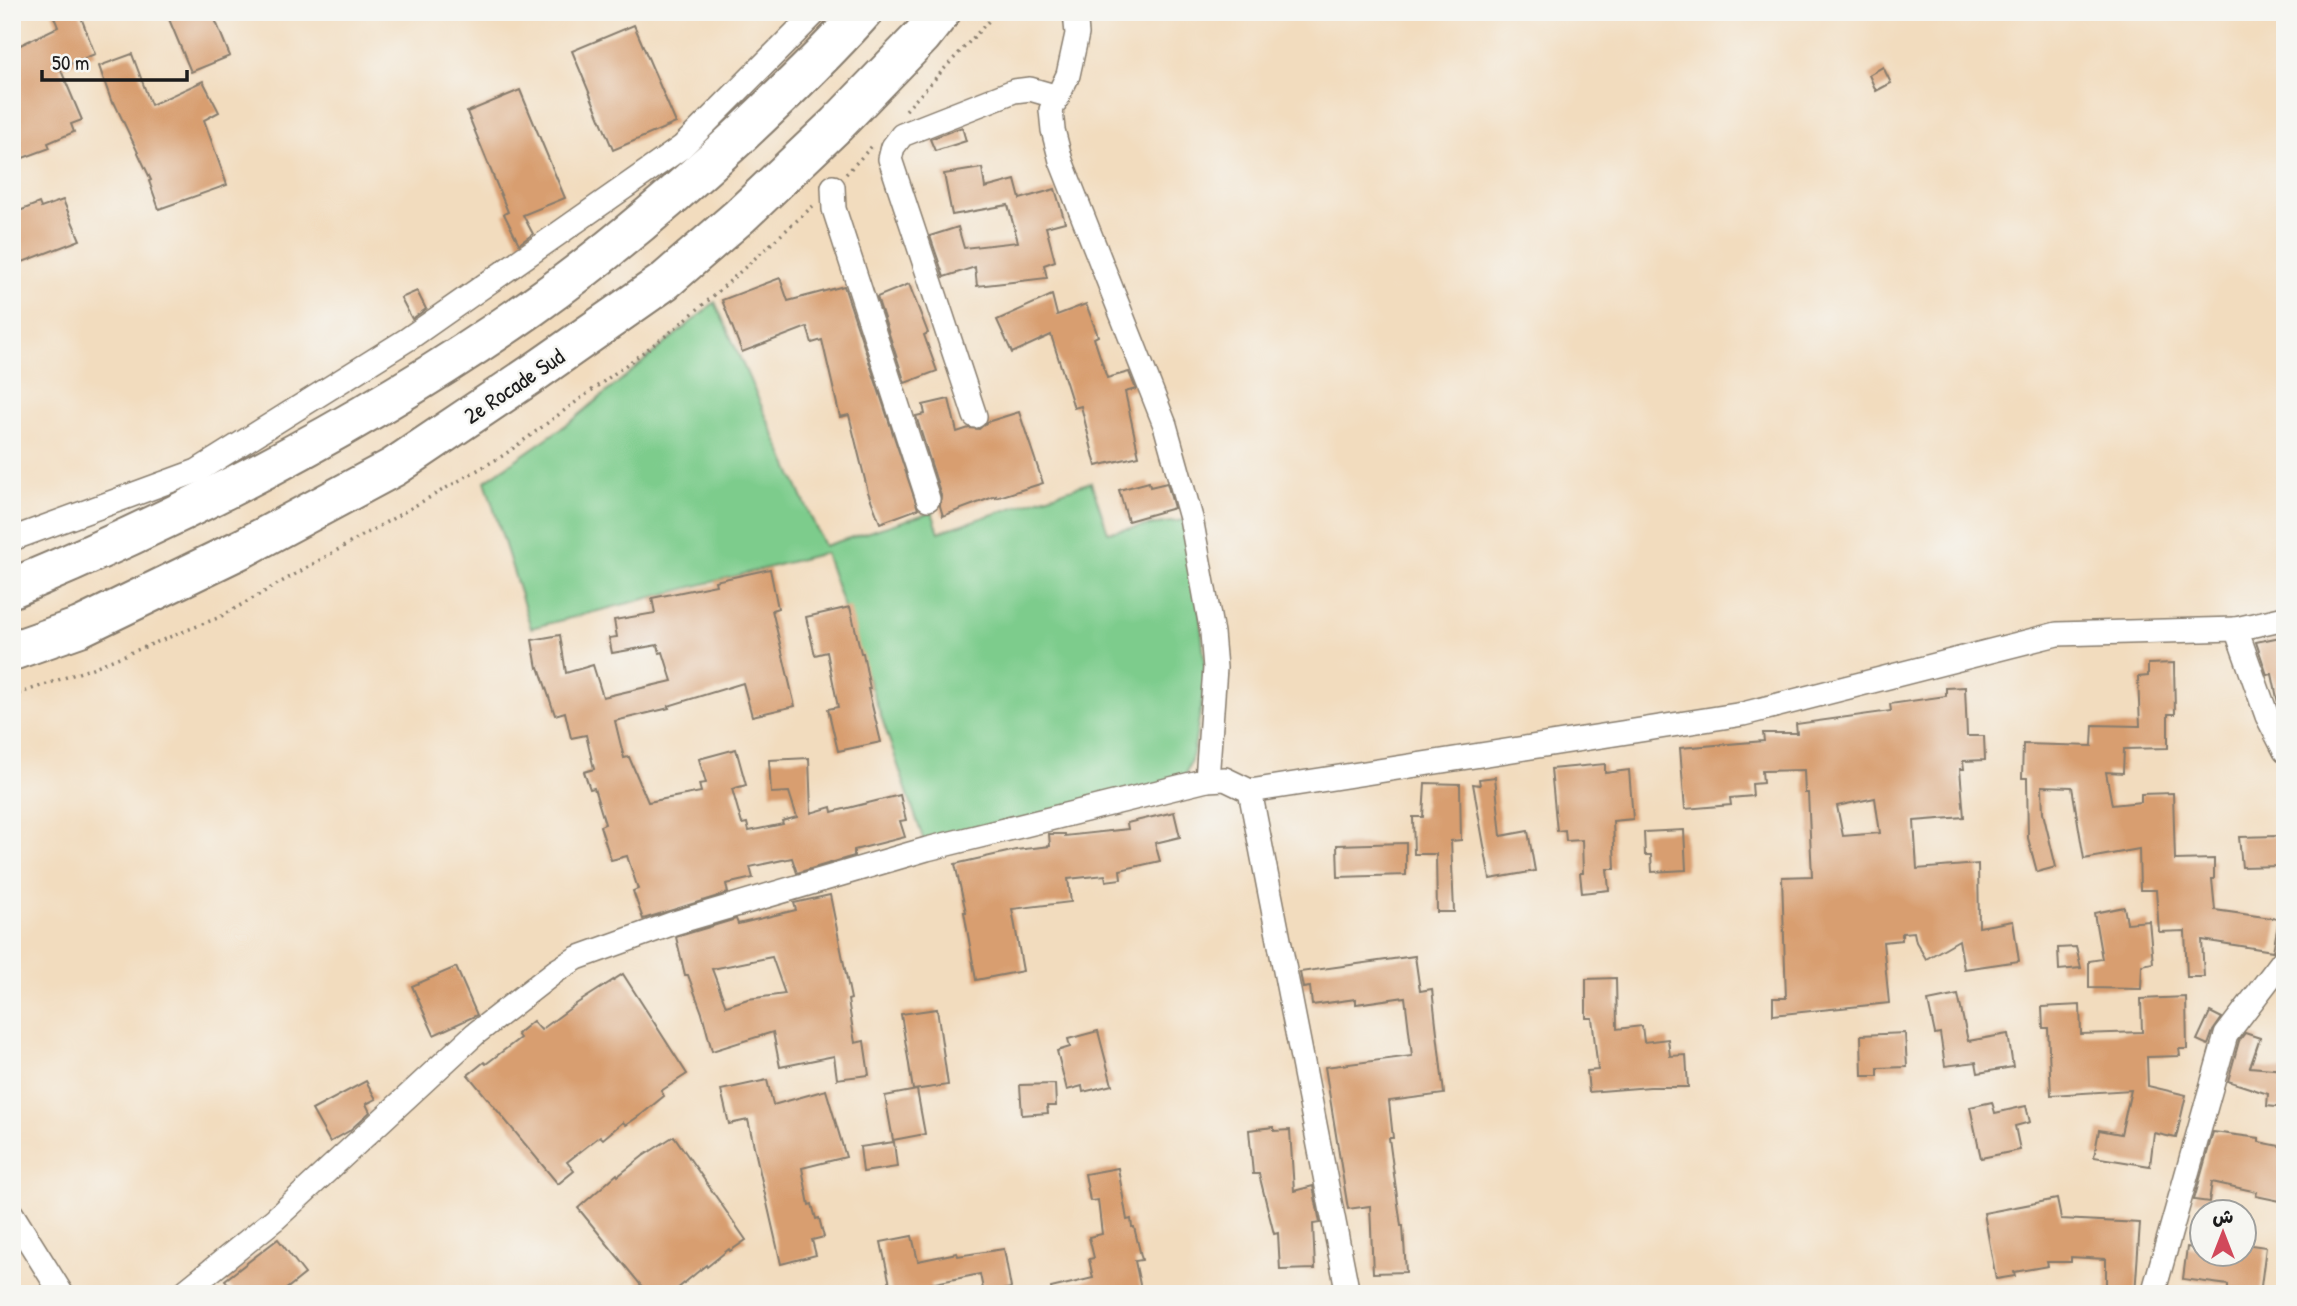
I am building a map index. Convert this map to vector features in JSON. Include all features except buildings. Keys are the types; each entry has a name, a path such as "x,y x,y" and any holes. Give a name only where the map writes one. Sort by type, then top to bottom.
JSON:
{"highway":[{"path":"12,588 91,555 203,502 370,410 479,343 545,297 699,174 831,49 863,12"},
{"name":"2e Rocade Sud","path":"12,651 80,627 256,541 394,467 535,372 665,281 740,216 836,124 922,36 941,12"}],"street":[{"path":"12,539 197,471 408,339 682,147 816,12"},
{"path":"1074,12 1077,34 1068,75 1051,110 1053,131 1061,161 1165,425 1191,518 1210,620 1215,668 1207,780"},
{"path":"975,416 890,159 893,147 902,135 1014,91 1030,89 1058,97"},
{"path":"834,187 834,209 928,499"},
{"path":"182,1294 275,1219 475,1034 556,971 577,958 674,923 927,849 1207,780 1225,779 1250,790 1743,714 2057,634 2236,629 2285,618"},
{"path":"2236,629 2267,716 2285,751"},
{"path":"1250,790 1348,1294"},
{"path":"2153,1294 2226,1035 2285,958"},
{"path":"12,1214 62,1294"}],"green space":[{"path":"715,302 824,546 932,512 939,532 1091,482 1108,532 1184,520 1200,614 1206,678 1193,754 1184,779 925,844 825,553 531,628 485,481 573,420"}]}
